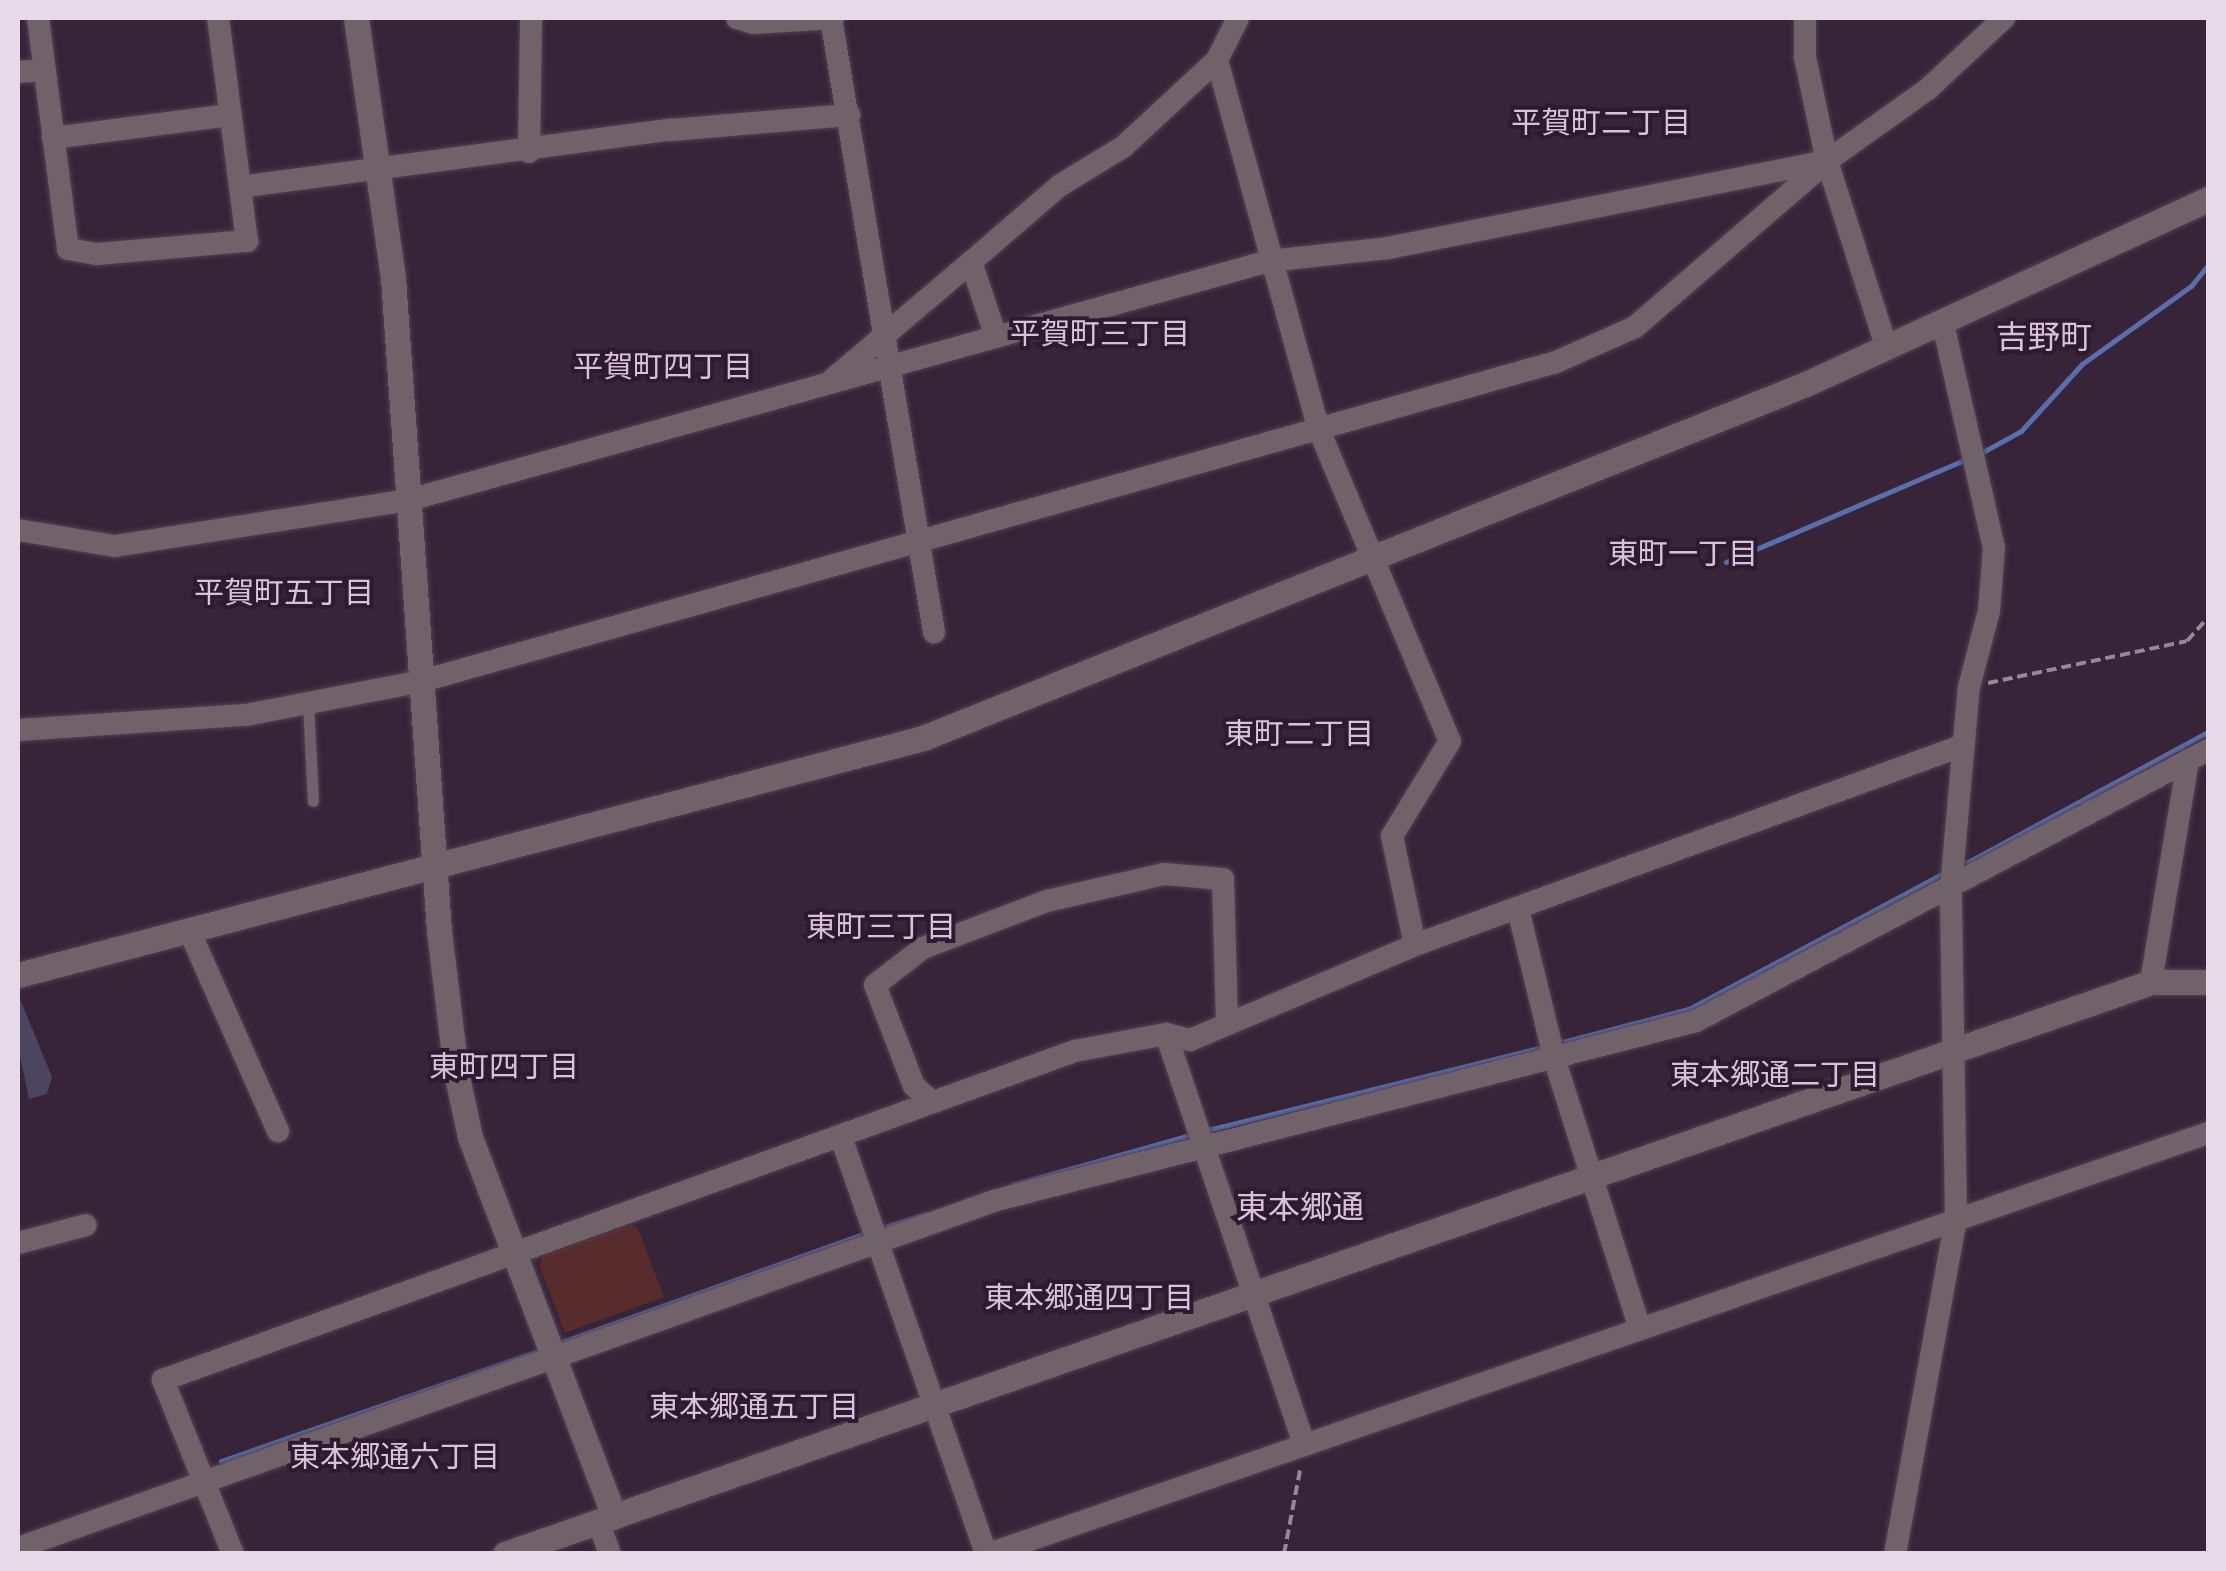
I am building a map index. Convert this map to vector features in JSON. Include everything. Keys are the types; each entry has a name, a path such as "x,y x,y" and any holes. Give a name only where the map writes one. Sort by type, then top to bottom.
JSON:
{"street":[{"path":"47,18 38,18 68,250 97,254 247,241 218,18"},
{"path":"356,18 381,170 435,865 456,1072 470,1136 554,1358 606,1519 610,1554"},
{"path":"529,152 531,18"},
{"path":"737,18 753,23 832,18 934,632"},
{"path":"832,380 885,330 1059,186 1124,147 1217,60 1238,18"},
{"path":"1805,18 1805,57 1826,161 1887,349"},
{"path":"18,730 246,714 422,681 918,546 964,527 1556,362 1636,327 1826,161 1928,89 2004,18"},
{"path":"1217,60 1269,261 1319,430 1450,741 1392,836 1416,945"},
{"path":"18,72 45,70"},
{"path":"54,138 230,114"},
{"path":"240,188 670,130 850,115"},
{"path":"18,530 115,546 409,500 1269,261 1388,248 1826,161"},
{"path":"18,975 923,738 1374,560 1887,349 2208,200"},
{"path":"971,262 996,337"},
{"path":"1894,1554 1956,1218 1957,1048 1951,885 1971,685 1989,612 1994,548 1943,323"},
{"path":"232,1554 163,1380 516,1256 1074,1051 1166,1034 1190,1040 1227,1019 1416,945 1964,745"},
{"path":"18,1548 997,1200 1206,1151 1696,1021 2198,755"},
{"path":"2151,982 2198,755"},
{"path":"932,1102 914,1086 875,985 924,948 1047,901 1164,874 1223,879 1227,1019"},
{"path":"1518,909 1556,1061 1640,1329"},
{"path":"189,930 278,1131"},
{"path":"504,1554 2151,982 2208,982"},
{"path":"1166,1034 1304,1444"},
{"path":"841,1137 988,1554 2208,1133"},
{"path":"18,1243 86,1226"}],"lane":[{"path":"308,703 313,801"}],"path":[{"path":"1971,685 2025,680 2187,641 2208,618"},
{"path":"1284,1554 1304,1444"}],"shaded area":[{"path":"630,1224 638,1228 664,1297 565,1333 539,1266 543,1256"}],"building":[{"path":"18,994 52,1077 47,1094 29,1099 18,1047"}],"waterway":[{"path":"1981,453 2021,431 2082,364 2191,286 2208,265"},
{"path":"1726,562 1966,459"},
{"path":"1959,867 2208,732"},
{"path":"1559,1043 1689,1009 1944,873"},
{"path":"1204,1131 1543,1047"},
{"path":"1012,1185 1194,1134"},
{"path":"879,1229 926,1214"},
{"path":"559,1343 869,1232"},
{"path":"221,1461 544,1349"}],"district":[{"name":"平賀町二丁目","path":"1601,124"},
{"name":"平賀町三丁目","path":"1100,335"},
{"name":"吉野町","path":"2044,338"},
{"name":"平賀町四丁目","path":"663,368"},
{"name":"東町一丁目","path":"1683,555"},
{"name":"平賀町五丁目","path":"284,594"},
{"name":"東町二丁目","path":"1299,735"},
{"name":"東町三丁目","path":"881,928"},
{"name":"東町四丁目","path":"504,1068"},
{"name":"東本郷通二丁目","path":"1775,1076"},
{"name":"東本郷通","path":"1300,1208"},
{"name":"東本郷通四丁目","path":"1089,1299"},
{"name":"東本郷通五丁目","path":"754,1408"},
{"name":"東本郷通六丁目","path":"395,1458"}]}
